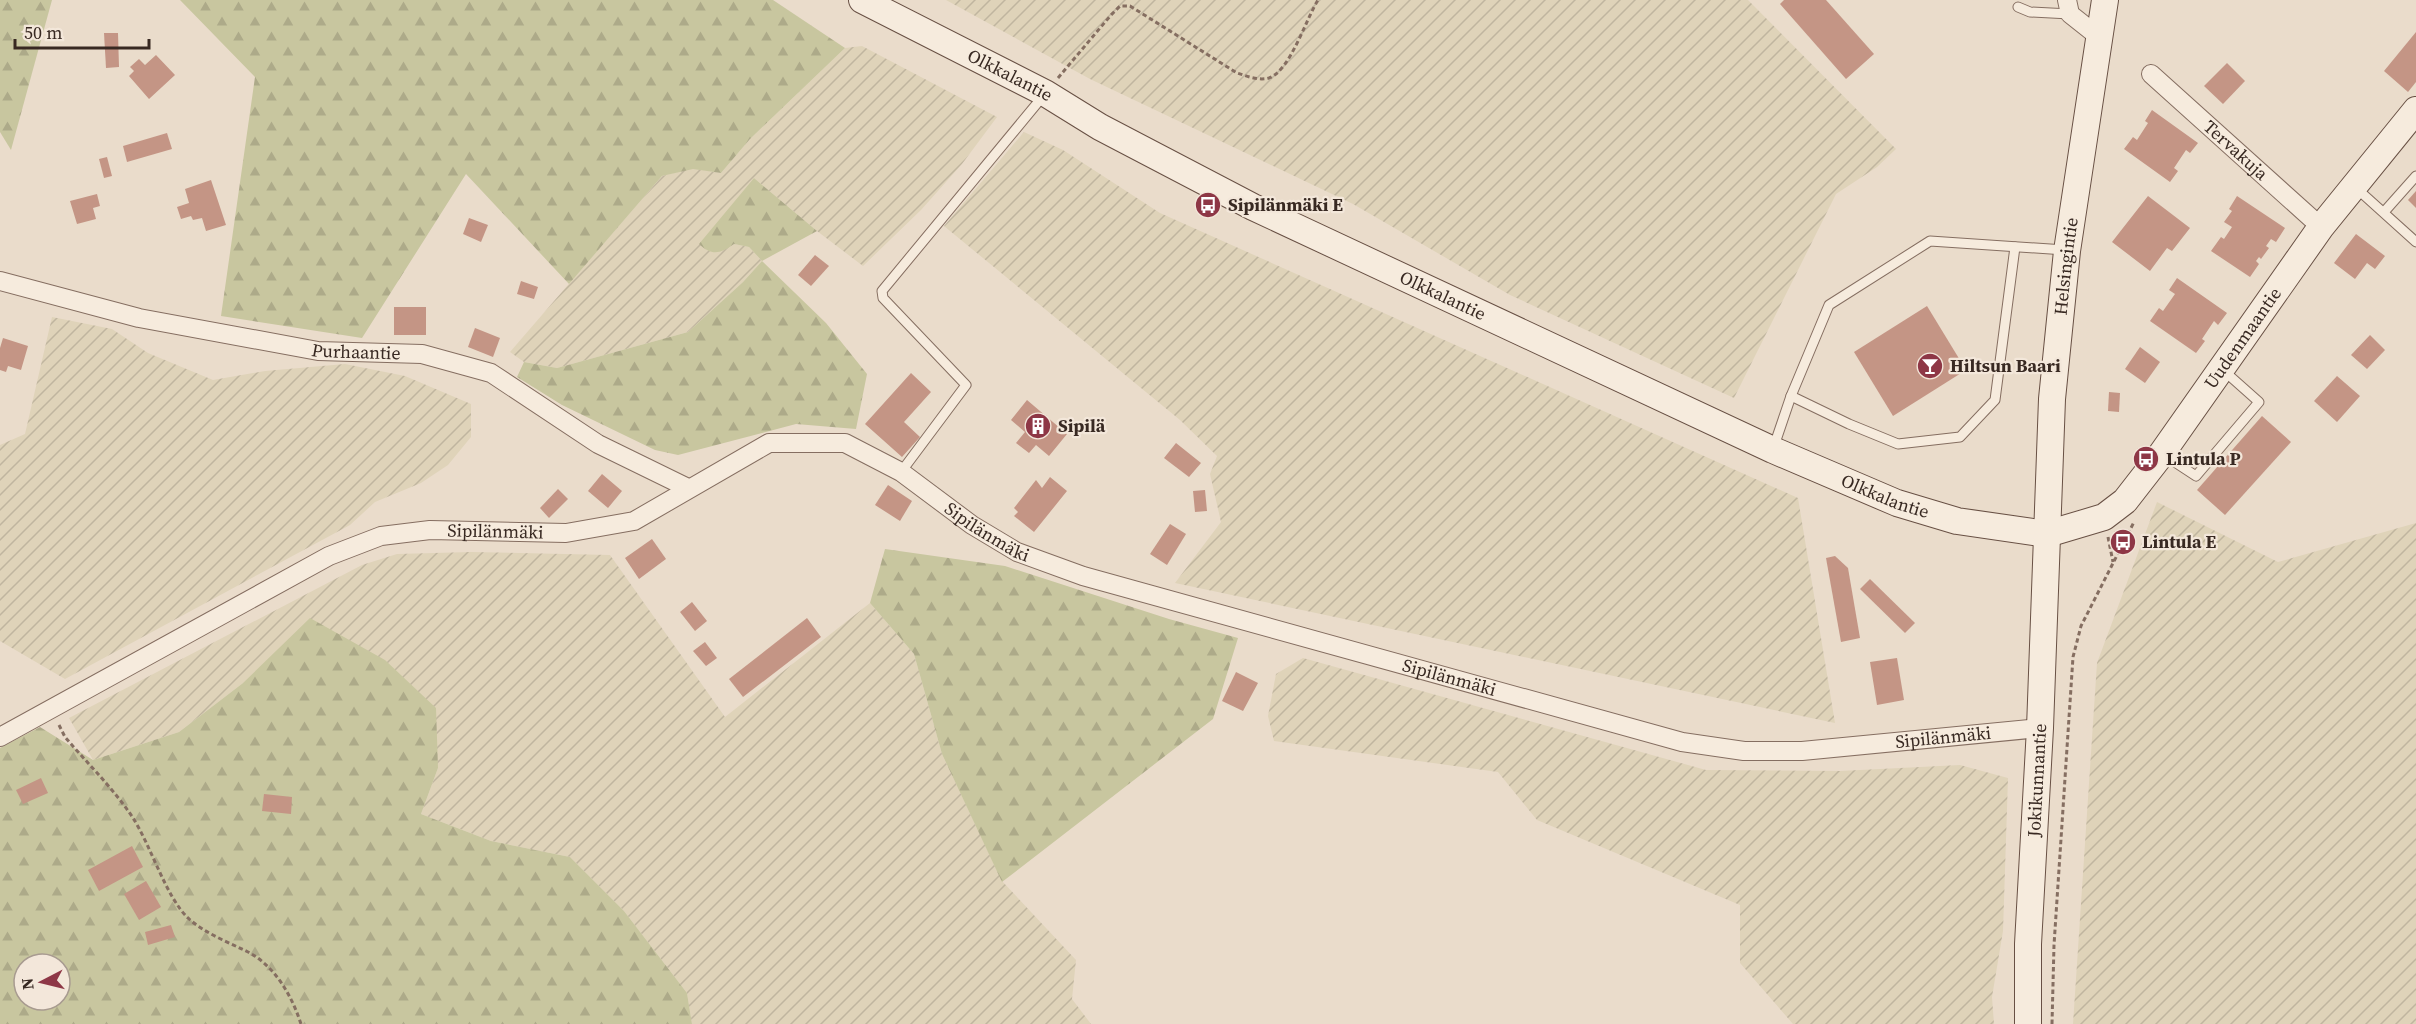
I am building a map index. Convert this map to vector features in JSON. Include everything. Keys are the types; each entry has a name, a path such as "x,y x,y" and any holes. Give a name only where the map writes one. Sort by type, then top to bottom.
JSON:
{"street":[{"name":"Olkkalantie","path":"862,0 1045,93 1100,127 1253,207 1773,450 1897,503 1957,521 2047,534"},
{"name":"Helsingintie","path":"2047,534 2052,399 2067,251 2105,0"},
{"path":"2068,7 2099,37"},
{"name":"Tervakuja","path":"2151,74 2321,227"},
{"name":"Uudenmaantie","path":"2047,534 2103,517 2125,501 2162,454 2321,227 2416,110"},
{"name":"Purhaantie","path":"0,281 139,318 318,351 422,354 491,373 598,444 688,488"},
{"name":"Sipilänmäki","path":"0,737 329,556 381,536 430,530 566,533 634,521 769,442 845,443 901,472 972,525 1017,552 1083,576 1682,742 1744,751 1802,751 2040,728"},
{"name":"Jokikunnantie","path":"2028,1024 2028,944 2040,728 2047,534"}],"lane":[{"path":"2018,8 2030,12 2068,7"},
{"path":"901,472 966,385 883,298 882,291 1045,93"},
{"path":"2384,212 2416,176"},
{"path":"2354,186 2416,242"},
{"path":"1773,450 1791,396 1829,305 1930,242 2067,251"},
{"path":"1791,396 1849,424 1898,444 1960,437 1995,400 2015,247"},
{"path":"2162,454 2196,476 2259,402 2221,369"}],"path":[{"path":"1045,93 1120,6 1130,6 1237,73 1255,79 1269,78 1284,67 1318,0"},
{"path":"2052,1024 2054,945 2073,657"},
{"path":"51,710 65,737 131,815 172,897 188,918 227,943 250,953 267,967 283,983 297,1010 301,1024"}],"shaded area":[{"path":"946,0 1748,0 1896,149 1877,167 1836,194 1734,398 1510,295 1353,204 1090,79"},
{"path":"862,46 997,117 962,164 921,210 863,266 754,178 734,244 749,247 762,261 743,282 688,332 557,368 524,362 510,352 662,176 693,168 721,173 750,139 845,48"},
{"path":"1024,132 1063,150 1160,213 1798,498 1835,723 1175,583 1221,522 1210,474 1217,456 1180,420 944,226"},
{"path":"52,317 112,329 148,353 213,380 265,371 345,364 405,376 471,404 471,437 448,465 421,483 375,502 350,525 65,679 0,641 0,445 25,434"},
{"path":"2157,502 2278,562 2416,523 2416,1024 2073,1024 2097,663"},
{"path":"471,552 610,555 725,717 870,603 914,654 942,754 1002,881 1076,960 1072,999 1091,1024 692,1024 687,993 624,911 570,857 491,841 421,814 438,768 243,683 179,732 93,760 69,718 362,565 397,554"},
{"path":"1303,658 1706,770 1840,771 1960,765 2008,778 2003,931 1992,997 1994,1024 1793,1024 1740,963 1740,905 1537,820 1498,772 1274,741 1268,716 1276,674"}],"green space":[{"path":"0,0 52,0 11,150 0,132"},
{"path":"180,0 773,0 845,48 750,139 721,173 693,169 662,176 569,284 466,174 362,338 221,316 255,77"},
{"path":"754,178 817,231 762,261 749,247 734,244 716,252 704,248 699,244"},
{"path":"762,261 826,323 867,374 856,429 796,424 678,455 655,450 562,405 517,377 524,362 557,368 688,332 743,282"},
{"path":"885,549 1005,566 1169,619 1238,638 1213,719 1002,882 942,754 914,654 870,603"},
{"path":"310,618 385,660 436,708 438,768 421,814 491,841 570,857 624,911 687,993 692,1024 0,1024 0,748 40,727 93,760 179,732 243,683"}],"building":[{"path":"1784,0 1826,0 1874,54 1846,79 1780,4"},
{"path":"2416,32 2416,82 2408,92 2384,71"},
{"path":"104,33 118,33 119,67 106,68"},
{"path":"156,55 175,75 149,99 129,76 134,71 130,67 139,59 145,65"},
{"path":"2227,63 2245,81 2223,104 2204,86"},
{"path":"2152,110 2198,143 2190,153 2186,150 2174,168 2178,171 2170,182 2124,149 2133,137 2137,140 2148,123 2145,121"},
{"path":"167,133 172,149 127,162 123,146"},
{"path":"107,157 112,176 104,178 99,159"},
{"path":"211,180 226,225 206,231 202,218 193,220 191,216 181,219 177,207 189,203 185,189"},
{"path":"2416,191 2416,208 2408,200"},
{"path":"97,194 100,206 93,208 96,219 77,224 70,201"},
{"path":"2148,196 2190,228 2172,251 2167,248 2150,271 2112,242"},
{"path":"2237,196 2285,228 2276,242 2271,239 2266,246 2269,248 2261,259 2259,257 2256,261 2259,264 2250,277 2211,251 2221,237 2224,239 2232,227 2224,222 2232,211 2229,209"},
{"path":"469,218 488,225 481,242 463,234"},
{"path":"2356,234 2385,256 2375,269 2367,263 2355,279 2334,263"},
{"path":"815,255 829,266 811,286 798,275"},
{"path":"2177,278 2227,313 2218,325 2214,321 2202,339 2205,341 2196,353 2150,321 2159,308 2163,311 2175,294 2169,290"},
{"path":"521,281 538,287 534,299 517,294"},
{"path":"1927,306 1966,370 1893,416 1854,352"},
{"path":"394,307 426,307 426,335 394,335"},
{"path":"475,328 500,338 493,357 468,347"},
{"path":"2370,335 2385,350 2367,369 2351,355"},
{"path":"3,338 28,346 21,370 8,366 6,372 0,370 0,348"},
{"path":"2140,347 2160,362 2145,383 2125,369"},
{"path":"911,373 931,392 904,422 920,437 902,457 865,424"},
{"path":"2337,376 2360,396 2337,422 2314,401"},
{"path":"2109,392 2120,393 2119,412 2108,411"},
{"name":"Sipilä","path":"1027,400 1067,434 1049,456 1036,445 1029,453 1016,443 1025,432 1011,420"},
{"path":"2262,416 2291,442 2225,515 2197,490"},
{"path":"1176,443 1201,463 1189,477 1164,458"},
{"path":"602,474 622,491 608,508 588,491"},
{"path":"1050,477 1067,491 1034,532 1014,516 1018,512 1014,508 1036,480 1042,488"},
{"path":"888,485 912,501 900,521 875,505"},
{"path":"558,489 568,499 549,518 540,508"},
{"path":"1205,490 1207,511 1195,512 1193,491"},
{"path":"1170,524 1186,534 1167,565 1150,554"},
{"path":"652,539 666,559 639,579 625,558"},
{"path":"1835,556 1848,568 1860,638 1841,642 1826,558"},
{"path":"1870,579 1915,623 1905,633 1860,589"},
{"path":"692,602 707,621 695,631 680,612"},
{"path":"807,618 821,637 743,697 729,679"},
{"path":"705,642 717,658 706,666 693,651"},
{"path":"1897,658 1904,700 1877,705 1870,662"},
{"path":"1236,672 1258,683 1243,711 1222,701"},
{"path":"41,778 48,793 23,804 16,790"},
{"path":"264,794 292,797 291,814 262,811"},
{"path":"132,846 143,867 99,891 88,870"},
{"path":"146,881 161,907 139,920 124,894"},
{"path":"171,925 175,937 148,945 145,932"}],"place":[{"name":"Sipilänmäki E","path":"1208,205"},
{"name":"Hiltsun Baari","path":"1930,366"},
{"name":"Sipilä","path":"1038,426"},
{"name":"Lintula P","path":"2146,459"},
{"name":"Lintula E","path":"2123,542"}]}
